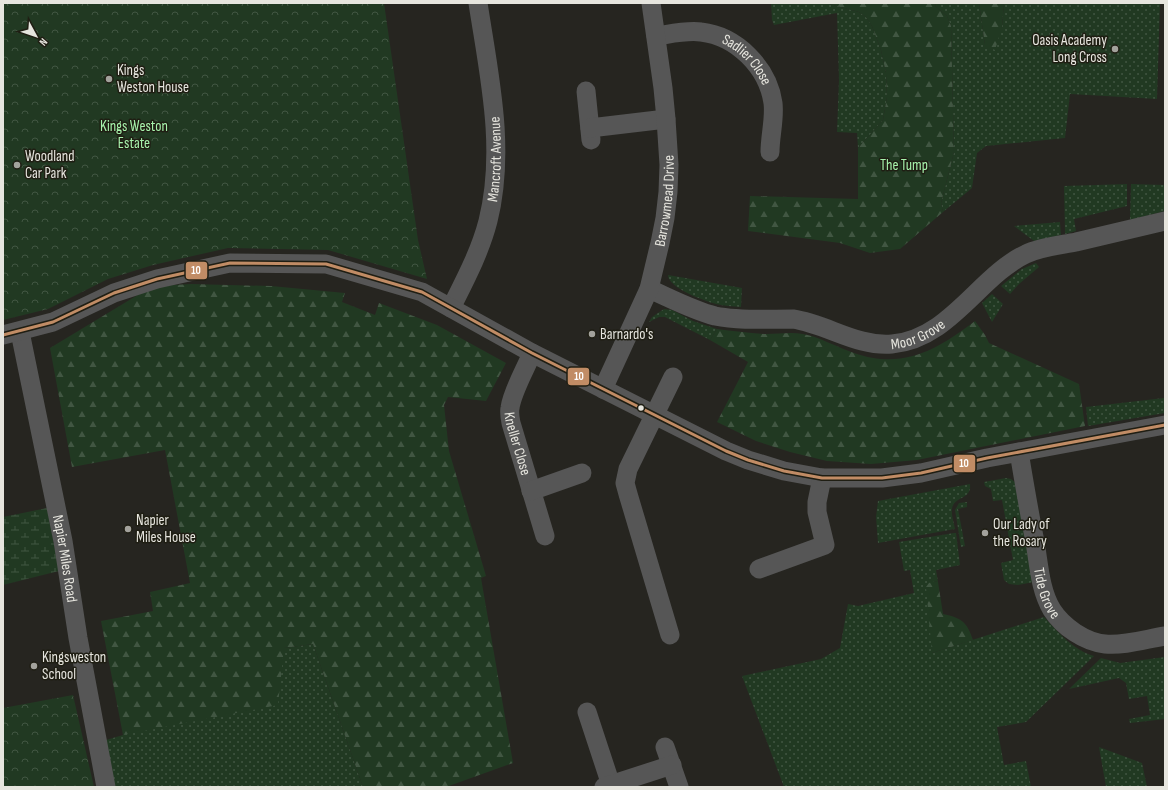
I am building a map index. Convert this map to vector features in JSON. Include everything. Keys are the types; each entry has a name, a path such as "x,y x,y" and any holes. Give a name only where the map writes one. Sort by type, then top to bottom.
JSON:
{"street":[{"name":"Mancroft Avenue","path":"451,308 468,275 488,221 496,164 494,110 478,3"},
{"name":"Barrowmead Drive","path":"603,389 649,289 660,243 668,192 669,165 666,119 651,3"},
{"name":"Sadlier Close","path":"656,36 702,32 727,40 748,55 761,71 771,94 773,114 770,152"},
{"path":"586,91 590,134 666,119"},
{"name":"Moor Grove","path":"649,289 692,308 715,316 732,318 802,320 866,343 893,344 906,341 935,328 948,319 999,272 1026,254 1165,221"},
{"path":"12,333 53,322 114,293 157,279 230,263 326,264 422,292 532,353 654,415 748,460 784,471 822,478 882,478 921,473 1019,452 1164,428"},
{"name":"Napier Miles Road","path":"12,333 63,541 78,638 106,787"},
{"name":"Kneller Close","path":"532,353 515,391 509,413 545,536"},
{"path":"663,625 625,483 626,473 632,457 673,377"},
{"name":"Tide Grove","path":"1019,452 1041,581 1047,599 1056,616 1079,635 1104,644 1121,644 1165,636"},
{"name":"Kneller Close","path":"531,491 582,473"},
{"path":"759,569 825,545 817,502 822,478"},
{"path":"587,712 607,786 672,765"},
{"path":"664,747 679,787"}],"green space":[{"name":"Kings Weston Estate","path":"3,3 384,3 418,240 427,279 328,250 228,248 153,265 108,279 48,309 3,320"},
{"path":"771,3 826,3 859,12 866,17 872,26 881,50 886,73 887,97 883,120 858,148 857,133 837,132 839,80 837,13 774,25 772,20"},
{"name":"The Tump","path":"826,3 936,3 935,6 947,16 951,26 954,152 941,203 943,212 900,249 870,253 840,243 748,231 750,196 858,199 858,148 883,120 887,97 886,73 881,50 872,26 866,17 859,12"},
{"path":"936,3 979,3 985,45 1002,27 1004,3 1160,3 1157,99 1070,94 1065,138 986,146 977,153 972,188 943,212 941,203 954,152 951,26 947,16 935,6"},
{"path":"979,3 1004,3 1002,27 995,50 985,45"},
{"path":"1127,184 1127,206 1074,219 1076,231 1065,234 1064,186"},
{"path":"1131,184 1165,185 1165,211 1130,220"},
{"path":"1060,222 1061,235 1034,241 1014,226"},
{"path":"1036,263 1039,267 1010,294 1001,286 1022,269"},
{"path":"668,275 742,288 741,307 716,304 696,297 674,285"},
{"path":"191,284 271,286 345,293 342,302 375,315 379,303 437,325 506,363 486,401 448,397 444,405 449,451 486,576 481,578 513,763 446,787 363,787 313,644 284,648 278,705 123,735 101,621 153,611 150,592 190,583 165,450 72,467 50,348 141,293 156,286"},
{"path":"992,294 1003,304 992,322 982,303"},
{"path":"664,309 672,310 693,321 717,329 710,340 665,317 659,317 649,322 652,317"},
{"path":"975,321 989,343 1079,384 1085,426 917,460 871,464 827,461 790,452 756,441 717,422 748,362 710,340 717,329 747,333 803,334 815,337 854,353 872,358 888,359 904,358 933,348 947,341"},
{"path":"1164,398 1165,413 1088,426 1086,407"},
{"path":"1006,478 1015,482 1034,582 1018,585 1009,584 1004,580 1001,563 1013,560 1002,500 993,501 991,489 985,486 984,482"},
{"path":"970,484 970,489 966,496 953,505 952,516 955,529 878,543 876,517 878,501"},
{"path":"967,502 967,507 958,509 965,546 961,547 955,510 959,503"},
{"path":"47,508 59,571 3,585 3,517"},
{"path":"956,533 960,565 936,570 938,582 934,581 932,653 1044,617 1073,645 1094,656 1026,722 997,727 1004,765 1026,761 1031,787 784,787 742,676 821,659 840,648 848,604 858,606 914,593 910,570 904,571 899,542"},
{"path":"934,581 938,582 943,614 955,617 963,622 973,640 932,653 926,587 929,583"},
{"path":"313,644 363,787 114,787 106,740 123,735 284,648"},
{"path":"1165,657 1165,719 1130,723 1129,719 1150,715 1147,696 1129,699 1126,683 1119,678 1069,689 1101,658 1120,663"},
{"path":"73,695 94,787 3,787 3,708"},
{"path":"1099,747 1142,763 1147,787 1106,787"}],"transit line":[{"name":"10","path":"3,335 53,322 114,293 157,279 230,263 326,264 422,292 532,353 726,451 748,460 784,471 822,478 882,478 921,473 987,458 1165,425"}],"place":[{"name":"Oasis Academy Long Cross","path":"1115,49"},
{"name":"Kings Weston House","path":"109,79"},
{"name":"Woodland Car Park","path":"17,165"},
{"name":"Barnardo's","path":"592,334"},
{"name":"Napier Miles House","path":"128,529"},
{"name":"Our Lady of the Rosary","path":"985,533"},
{"name":"Kingsweston School","path":"34,666"}]}
